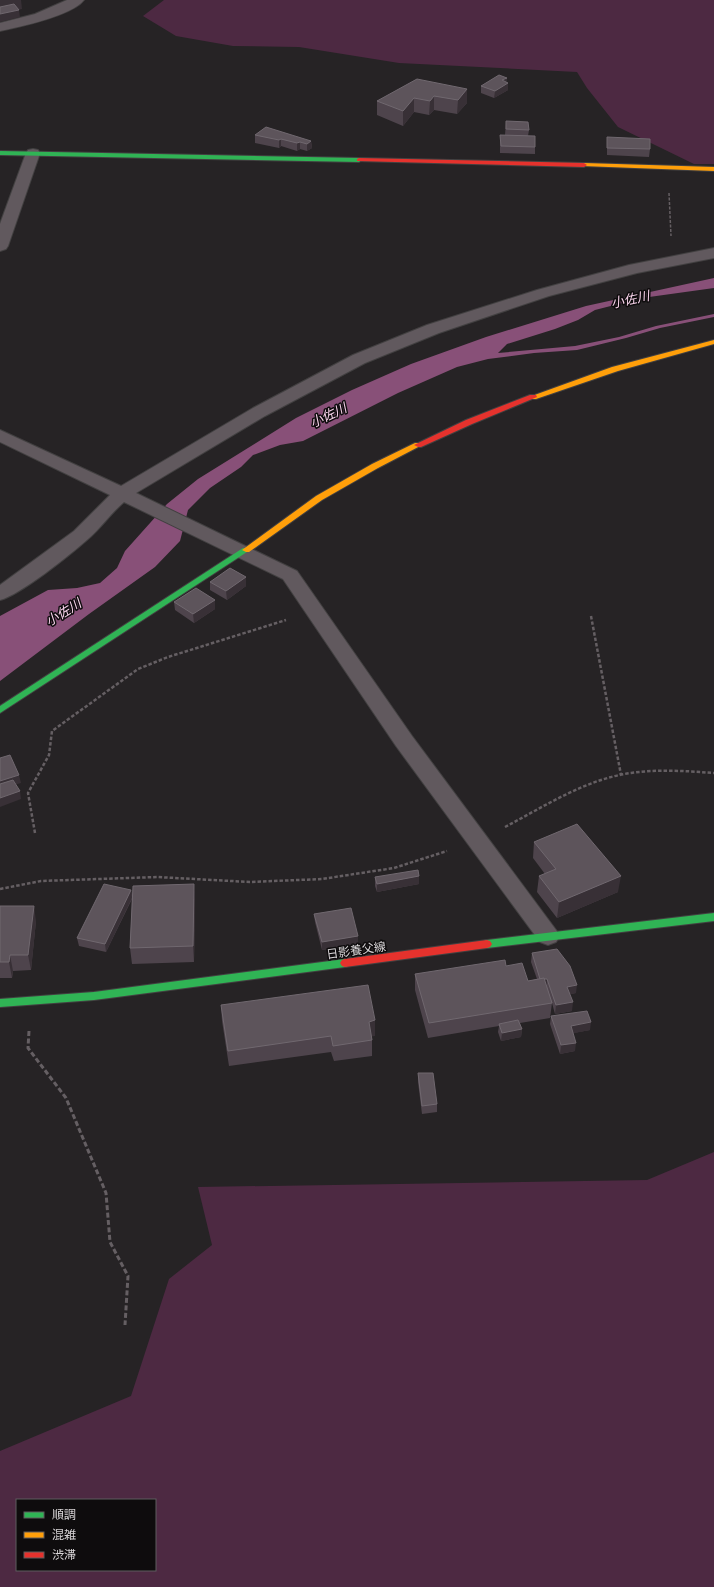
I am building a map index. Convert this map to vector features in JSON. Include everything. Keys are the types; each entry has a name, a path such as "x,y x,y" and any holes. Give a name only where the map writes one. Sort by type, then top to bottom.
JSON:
{"street":[{"path":"0,27 30,22 54,13 77,0"},
{"path":"0,153 714,169"},
{"path":"0,246 33,153"},
{"path":"0,594 15,586 81,536 126,495 258,412 359,359 392,344 433,329 543,293 588,280 673,260 714,253"},
{"path":"0,710 237,549 269,532 328,492 395,455 459,424 655,357 714,342"},
{"path":"0,435 290,575 404,741 548,936"},
{"name":"日影養父線","path":"0,1003 101,995 548,936 714,917"}],"path":[{"path":"667,167 673,260"},
{"path":"35,832 28,800 28,793 49,755 52,731 138,670 168,657 315,610"},
{"path":"591,616 621,775"},
{"path":"0,889 41,881 157,877 250,882 322,879 394,868 477,841 570,793 605,778 650,771 714,773"},
{"path":"30,1001 28,1048 66,1098 106,1193 110,1242 128,1276 125,1325"}],"shaded area":[{"path":"164,0 714,0 714,164 694,164 618,127 587,88 577,72 399,63 299,47 233,46 176,36 143,16"},
{"path":"714,1152 714,1587 0,1587 0,1451 131,1396 169,1279 212,1245 198,1187 647,1180"}],"water":[{"name":"小佐川","path":"714,278 714,288 642,298 595,310 578,320 555,329 507,344 498,353 575,346 619,337 656,326 714,314 714,317 660,328 577,350 534,353 488,359 457,367 398,393 303,441 280,445 253,455 241,467 210,488 188,510 180,541 155,567 89,614 0,681 0,616 48,590 77,588 100,583 117,568 125,551 167,504 198,479 296,418 352,390 411,364 486,337 586,306"}],"building":[{"path":"14,4 19,10 0,14 0,7"},
{"path":"499,75 507,78 502,80 508,83 495,91 481,86"},
{"path":"417,79 467,89 458,100 434,96 430,101 414,98 403,111 377,101"},
{"path":"506,121 528,122 529,130 506,129"},
{"path":"266,127 311,141 307,144 300,142 297,143 255,135"},
{"path":"500,135 535,136 535,147 501,146"},
{"path":"607,137 650,139 650,149 607,148"},
{"path":"230,568 246,577 226,591 210,582"},
{"path":"196,588 215,600 193,614 174,602"},
{"path":"10,755 19,775 0,781 0,758"},
{"path":"13,780 20,791 0,798 0,784"},
{"path":"577,824 621,876 559,902 539,876 556,869 534,842"},
{"path":"418,870 419,876 377,884 375,877"},
{"path":"104,884 131,890 105,944 77,938"},
{"path":"194,884 193,946 130,948 133,886"},
{"path":"0,906 34,906 28,955 10,955 9,962 0,962"},
{"path":"351,908 358,936 322,942 314,914"},
{"path":"557,949 570,966 577,985 567,987 573,1002 556,1005 547,979 540,979 532,953"},
{"path":"505,960 506,966 522,963 528,981 544,978 552,1003 429,1023 415,974"},
{"path":"368,985 375,1020 369,1022 372,1040 333,1046 331,1036 228,1051 221,1005"},
{"path":"587,1011 591,1022 571,1026 576,1043 561,1045 551,1016"},
{"path":"518,1020 522,1029 502,1033 499,1024"},
{"path":"418,1073 433,1073 437,1104 422,1106"}],"traffic: fast":[{"path":"0,153 359,160"},
{"path":"0,710 246,550"},
{"path":"487,944 714,917"},
{"path":"0,1003 94,996 345,963"}],"traffic: slow":[{"path":"584,165 714,169"},
{"path":"533,397 615,369 714,342"},
{"path":"246,550 319,498 375,466 418,445"}],"traffic: jam":[{"path":"359,160 584,165"},
{"path":"418,445 469,422 533,397"},
{"path":"345,963 487,944"}]}
